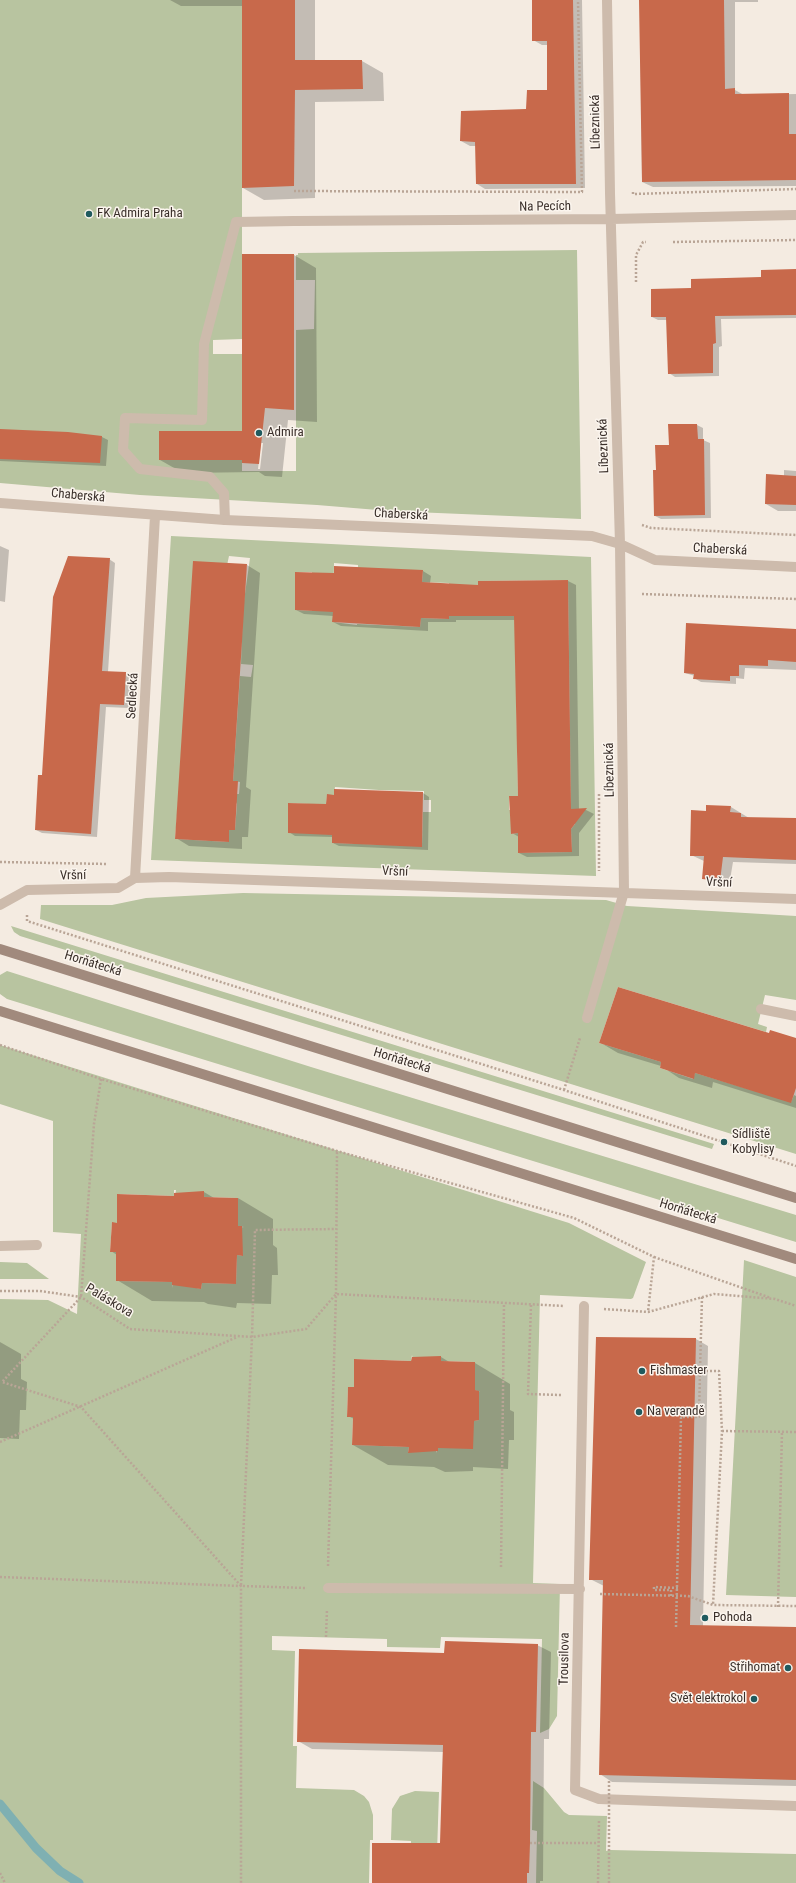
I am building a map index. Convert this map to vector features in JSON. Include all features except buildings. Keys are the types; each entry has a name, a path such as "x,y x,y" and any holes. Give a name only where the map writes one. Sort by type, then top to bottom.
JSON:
{"main road":[{"name":"Horňátecká","path":"0,949 796,1198"},
{"name":"Horňátecká","path":"0,1011 796,1259"}],"street":[{"name":"Líbeznická","path":"587,1018 624,892 620,544 611,219 607,0"},
{"name":"Na Pecích","path":"224,520 224,493 210,478 140,468 123,450 125,418 202,420 204,344 236,222 611,219 796,215"},
{"name":"Chaberská","path":"0,503 155,516 224,520 592,536 620,544 655,560 796,567"},
{"name":"Sedlecká","path":"135,878 155,516"},
{"name":"Vršní","path":"0,905 27,890 118,888 135,878 177,877 796,899"},
{"path":"762,1009 796,1016"},
{"path":"0,1246 37,1245"},
{"name":"Trousilova","path":"584,1306 580,1589 575,1790 599,1799 796,1806"},
{"path":"328,1588 580,1589"}],"path":[{"path":"294,191 582,192 578,0"},
{"path":"632,187 633,194 796,189"},
{"path":"666,242 796,240"},
{"path":"636,287 636,255 643,242 650,242"},
{"path":"640,522 642,526 651,528 796,535"},
{"path":"642,602 642,594 796,599"},
{"path":"599,790 599,878"},
{"path":"0,862 114,864"},
{"path":"27,913 26,921 564,1090 796,1166"},
{"path":"564,1090 587,1018"},
{"path":"0,1045 101,1079 337,1151 574,1218 654,1257 796,1306"},
{"path":"101,1079 94,1124 81,1297 2,1382 81,1407 241,1586"},
{"path":"326,1637 331,1410 336,1294 337,1151"},
{"path":"241,1883 241,1586 252,1337 255,1230 336,1229"},
{"path":"648,1312 654,1257"},
{"name":"Paláskova","path":"0,1291 40,1292 81,1297 130,1329 238,1337 252,1337 306,1329 336,1294"},
{"path":"336,1294 532,1305 584,1306 648,1312 714,1294 775,1299"},
{"path":"676,1627 678,1596 681,1417 699,1417 702,1297"},
{"path":"500,1589 504,1303"},
{"path":"532,1305 528,1394 583,1395"},
{"path":"0,1442 238,1337"},
{"path":"700,1371 719,1371 722,1431 713,1604"},
{"path":"722,1431 796,1432"},
{"path":"778,1606 782,1432"},
{"path":"0,1577 308,1588"},
{"path":"671,1596 671,1590 654,1590 654,1587 678,1588"},
{"path":"615,1594 688,1596 713,1604 796,1606"},
{"path":"609,1781 609,1883"},
{"path":"598,1883 599,1799"},
{"path":"530,1843 598,1843"},
{"path":"0,1873 6,1883"}],"green space":[{"path":"0,0 242,0 242,339 213,340 213,354 242,354 242,431 159,431 159,460 242,460 242,471 296,471 296,330 314,329 315,280 296,280 296,255 298,255 298,253 577,250 581,519 390,511 317,505 140,495 0,483"},
{"path":"171,536 591,557 596,876 151,860","holes":["229,556 250,558 243,608 241,664 253,665 251,677 240,676 233,781 240,782 239,794 232,794 237,804 235,830 229,830 229,842 175,839 179,791","334,563 358,565 358,568 423,571 422,582 449,583 448,619 421,618 420,627 357,625 333,622","295,572 312,572 312,611 295,610","568,580 571,811 575,816 575,824 571,829 572,852 519,853 518,833 511,834 518,810 509,810 509,796 518,796 515,616 478,581","335,787 424,791 424,800 431,800 431,812 423,812 422,846 332,843 333,808 326,808 327,795 334,795","288,803 309,804 308,833 288,833"]},
{"path":"243,893 606,900 627,906 796,916 796,1000 765,995 758,1024 767,1027 766,1032 618,987 599,1043 661,1062 660,1068 693,1079 695,1073 791,1102 794,1095 796,1096 796,1154 40,919 41,905 112,905 146,898"},
{"path":"11,926 714,1144 712,1149 20,936 14,932"},
{"path":"7,971 311,1067 796,1215 796,1242 7,999 0,994 0,975"},
{"path":"0,1045 569,1223 646,1262 633,1298 631,1299 540,1295 533,1583 560,1584 557,1716 549,1729 540,1733 542,1639 441,1637 440,1648 387,1647 387,1639 272,1636 272,1650 295,1651 293,1746 297,1746 296,1788 354,1790 364,1796 369,1802 373,1815 373,1840 370,1840 369,1883 0,1883 0,1299 48,1300 77,1314 81,1234 53,1232 53,1121 0,1104","holes":["174,1190 176,1190 175,1196 238,1198 238,1226 244,1227 238,1228 243,1256 237,1255 236,1284 202,1283 201,1289 173,1283 173,1288 172,1282 116,1281 116,1252 110,1252 112,1223 117,1223 118,1194 174,1196","412,1355 413,1360 439,1361 441,1356 441,1361 475,1362 475,1390 480,1392 475,1392 474,1419 479,1420 474,1421 438,1448 436,1453 436,1448 408,1452 409,1447 352,1445 353,1417 347,1416 348,1388 354,1387 355,1359 411,1361"]},
{"path":"744,1260 796,1277 796,1597 726,1595"},
{"path":"0,1262 27,1263 49,1279 0,1279"},
{"path":"533,1781 544,1788 564,1812 569,1815 607,1816 606,1851 796,1854 796,1883 536,1883 537,1831 532,1830"},
{"path":"415,1791 439,1792 436,1883 410,1883 411,1841 391,1840 392,1809 400,1796"}],"waterway":[{"path":"0,1804 36,1848 60,1871 79,1883"}],"place":[{"name":"FK Admira Praha","path":"89,214"},
{"name":"Admira","path":"259,433"},
{"name":"Sídliště Kobylisy","path":"724,1142"},
{"name":"Fishmaster","path":"642,1371"},
{"name":"Na verandě","path":"639,1412"},
{"name":"Pohoda","path":"705,1618"},
{"name":"Střihomat","path":"788,1668"},
{"name":"Svět elektrokol","path":"754,1699"}]}
